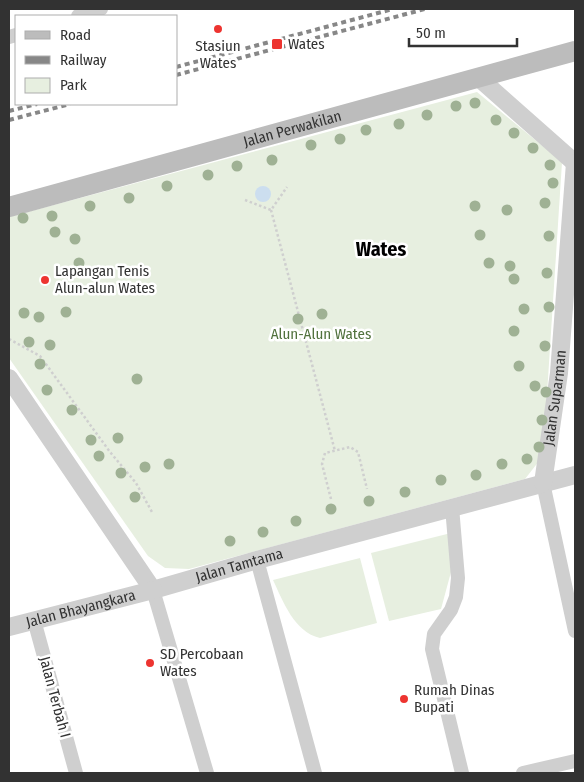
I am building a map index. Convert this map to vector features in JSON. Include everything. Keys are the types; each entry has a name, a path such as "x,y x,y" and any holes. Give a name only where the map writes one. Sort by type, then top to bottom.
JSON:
{"main road":[{"name":"Jalan Perwakilan","path":"9,207 575,51"}],"street":[{"path":"81,15 101,9"},
{"name":"Jalan Suparman","path":"479,78 575,163 560,373 543,483"},
{"path":"9,378 153,590 207,773"},
{"name":"Jalan Tamtama","path":"153,590 256,560 575,475"},
{"path":"543,483 575,631"},
{"path":"452,508 458,578 456,597 451,610 434,634 432,649 462,773"},
{"path":"256,560 315,773"},
{"name":"Jalan Bhayangkara","path":"9,627 153,590"},
{"name":"Jalan Terbah I","path":"34,620 76,773"},
{"path":"523,773 575,761"}],"path":[{"path":"271,210 287,188"},
{"path":"245,200 271,210"},
{"path":"271,210 335,450"},
{"path":"9,339 40,356 110,452 136,483 152,512"},
{"path":"330,500 322,461 325,453 335,450 350,448 358,452 367,490"}],"green space":[{"name":"Alun-Alun Wates","path":"477,92 562,162 543,456 525,479 189,569 165,568 148,556 9,358 9,217"},
{"path":"451,533 451,572 441,609 389,621 371,553"},
{"path":"360,558 377,623 320,638 311,635 296,623 290,615 273,580"}],"water":[{"path":"263,186 271,194 263,202 255,194"}],"railway":[{"path":"178,66 393,9"},
{"path":"178,74 425,9"},
{"path":"9,111 33,105"},
{"path":"9,120 66,105"}],"place":[{"name":"Stasiun Wates","path":"218,29"},
{"name":"Wates","path":"277,44"},
{"name":"Lapangan Tenis Alun-alun Wates","path":"45,280"},
{"name":"SD Percobaan Wates","path":"150,663"},
{"name":"Rumah Dinas Bupati","path":"404,699"}],"district":[{"name":"Wates","path":"381,249"}]}
